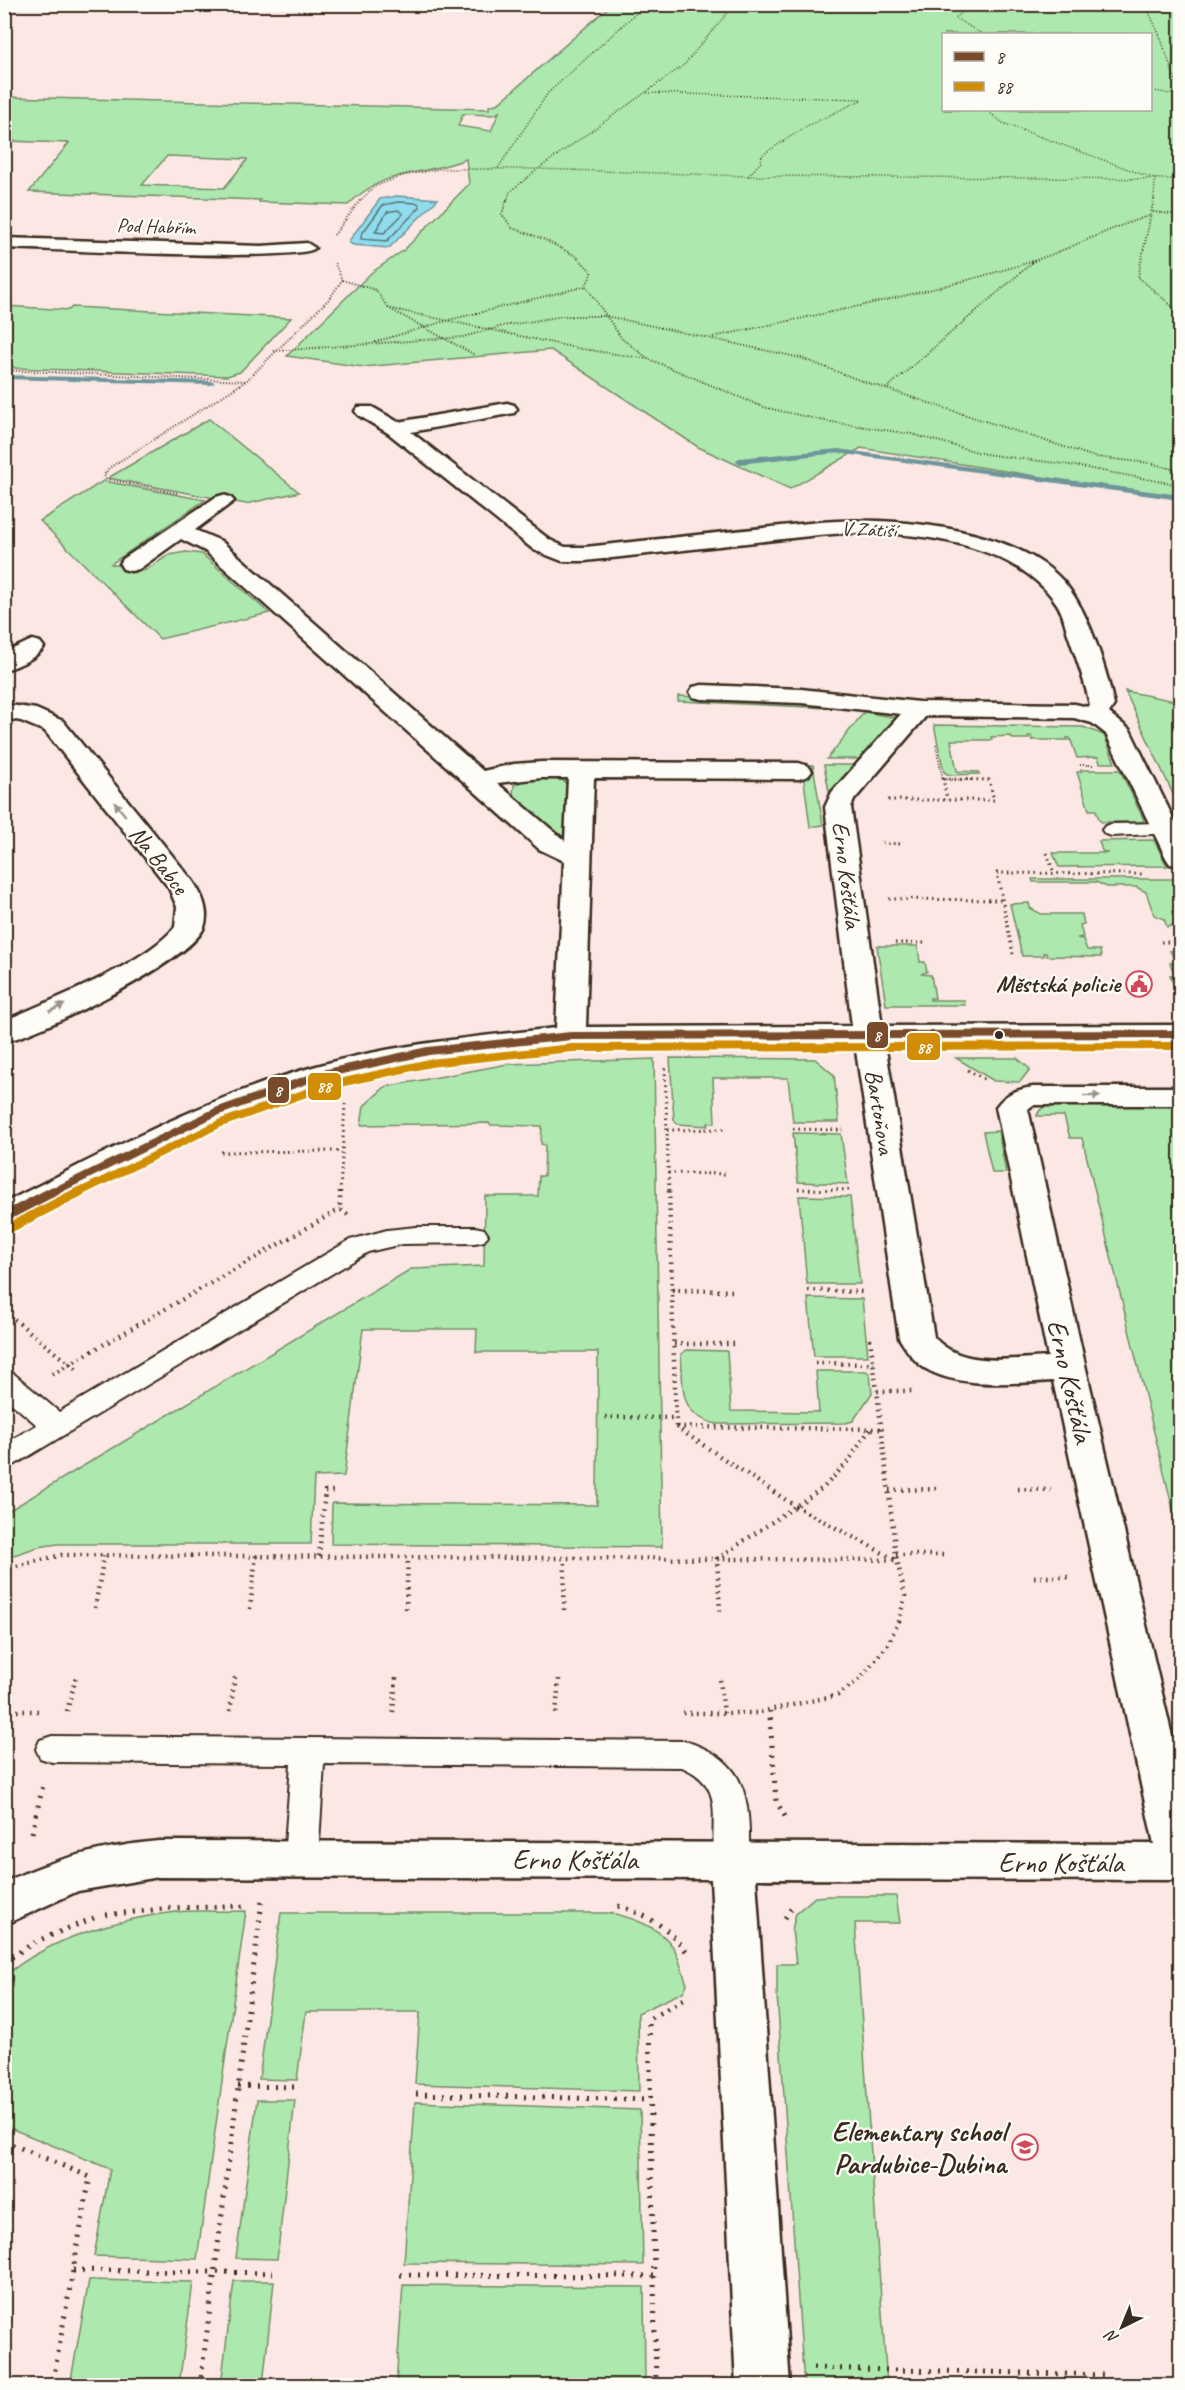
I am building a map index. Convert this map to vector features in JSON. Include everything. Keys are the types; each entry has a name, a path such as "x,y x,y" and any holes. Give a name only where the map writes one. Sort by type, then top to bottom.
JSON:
{"street":[{"name":"Pod Habřím","path":"4,243 261,250 307,248"},
{"path":"395,429 507,409"},
{"name":"V Zátiší","path":"365,411 395,429 542,545 562,554 585,554 854,526 933,534 1001,552 1040,572 1063,594 1070,606 1098,686 1102,705 1095,716"},
{"path":"131,564 223,501"},
{"path":"178,532 197,537 213,546 558,850 578,856"},
{"path":"4,663 32,647"},
{"path":"702,692 813,696 919,709 1061,710 1107,720 1117,730 1180,858"},
{"name":"Erno Košťála","path":"868,1035 838,802 919,709"},
{"name":"Na Babce","path":"4,711 27,714 54,726 182,886 191,901 192,917 188,931 166,953 4,1033"},
{"path":"477,780 514,772 581,770 799,771"},
{"path":"571,1036 581,770"},
{"name":"Bartoňova","path":"1068,1369 975,1369 954,1366 939,1361 925,1349 917,1338 868,1035 1180,1034"},
{"path":"4,1217 159,1138 272,1090 334,1071 428,1051 571,1036 868,1035"},
{"name":"Erno Košťála","path":"4,1906 26,1892 67,1874 113,1863 159,1859 1180,1862 1012,1115 1015,1102 1033,1096 1180,1096"},
{"path":"732,1859 762,2376"}],"lane":[{"path":"1112,830 1166,829"},
{"path":"4,1458 349,1252 378,1238 397,1235 475,1235"},
{"path":"12,1387 57,1426"},
{"path":"52,1749 685,1754 711,1766 726,1783 732,1859"},
{"path":"301,1859 309,1750"}],"path":[{"path":"498,168 548,93 634,15 650,4"},
{"path":"586,286 591,272 576,256 543,239 512,228 502,214 510,192 538,169 684,65 728,12 738,4"},
{"path":"973,4 955,18 980,33"},
{"path":"1145,4 1160,36 1180,94 1152,90"},
{"path":"647,93 861,99 807,126 762,155 760,162 748,176"},
{"path":"987,111 1003,123 1155,179"},
{"path":"307,248 321,244 341,229 368,191 382,183 439,169 498,168 748,176 1180,179"},
{"path":"1155,179 1152,213 1138,277 1180,313"},
{"path":"710,337 884,299 1034,260 1152,213 1180,216"},
{"path":"307,248 333,261 342,280"},
{"path":"886,388 1034,260"},
{"path":"342,280 375,288 383,295 388,308 475,355"},
{"path":"223,501 106,479 104,475 110,468 246,381 273,351 330,298 342,280"},
{"path":"586,286 622,339 649,359 763,407 825,421 910,434 985,454 1064,464 1180,485"},
{"path":"368,344 449,320 586,286"},
{"path":"1172,304 1180,307"},
{"path":"388,308 576,348 649,359"},
{"path":"273,351 447,338 563,316 606,316 801,358 1095,457 1150,463 1180,471"},
{"path":"4,370 246,381"},
{"path":"1180,443 1178,447 1180,450"},
{"path":"934,739 947,800"},
{"path":"878,800 994,800 989,780 943,779"},
{"path":"1047,853 1054,873"},
{"path":"1013,954 998,873 1149,874"},
{"path":"849,899 1002,900"},
{"path":"1161,942 1178,942 1173,933 1180,926"},
{"path":"664,1065 676,1427"},
{"path":"340,1209 340,1151 345,1103"},
{"path":"667,1130 725,1129"},
{"path":"793,1129 846,1130"},
{"path":"210,1152 340,1151"},
{"path":"668,1173 727,1174"},
{"path":"798,1189 853,1190"},
{"path":"340,1209 378,1238"},
{"path":"12,1387 70,1364 340,1209"},
{"path":"672,1290 734,1291"},
{"path":"808,1290 864,1292"},
{"path":"4,1311 109,1395"},
{"path":"674,1344 737,1344"},
{"path":"815,1363 874,1364"},
{"path":"756,1713 838,1695 860,1679 888,1644 899,1621 905,1596 896,1557 877,1390 922,1391"},
{"path":"605,1417 676,1418"},
{"path":"676,1427 881,1429"},
{"path":"676,1427 795,1506 896,1557"},
{"path":"717,1559 824,1487 847,1463 870,1429"},
{"path":"889,1490 937,1489"},
{"path":"1018,1489 1061,1490"},
{"path":"319,1556 325,1491 336,1491"},
{"path":"4,1569 61,1555 717,1559 946,1555"},
{"path":"95,1608 104,1555"},
{"path":"250,1609 256,1555"},
{"path":"406,1609 408,1558"},
{"path":"564,1610 565,1558"},
{"path":"717,1559 720,1611"},
{"path":"1034,1577 1078,1577"},
{"path":"67,1710 76,1677"},
{"path":"230,1711 235,1677"},
{"path":"393,1712 396,1678"},
{"path":"556,1713 559,1679"},
{"path":"720,1680 723,1713"},
{"path":"200,2385 261,1905"},
{"path":"4,1962 33,1942 99,1915 171,1908 273,1905"},
{"path":"614,1905 640,1912 677,1935 694,1964"},
{"path":"656,2385 649,2019 696,1993"},
{"path":"238,2086 296,2087"},
{"path":"416,2094 651,2100"},
{"path":"4,2140 90,2177 52,2385"},
{"path":"73,2270 275,2273"},
{"path":"400,2275 654,2276"},
{"path":"762,2376 1107,2375 1109,2385"}],"green space":[{"path":"611,5 1180,5 1180,499 861,448 790,489 698,447 551,350 363,367 287,356 371,273 404,250 469,184 466,159 450,165 390,178 362,193 348,205 259,202 260,200 29,192 69,143 5,141 5,97 489,109 489,106 499,103","holes":["499,112 491,131 458,126 463,114 494,115","167,156 247,159 247,160 224,188 142,185"]},
{"path":"5,306 69,310 72,307 291,318 240,372 227,376 15,368 5,362"},
{"path":"209,419 299,492 246,504 108,478"},
{"path":"103,481 205,500 111,564 144,571 169,555 186,552 202,554 269,613 160,639 40,521"},
{"path":"1125,691 1180,702 1180,809"},
{"path":"678,696 813,702 849,709 678,701"},
{"path":"864,712 897,718 860,759 827,759"},
{"path":"934,725 1083,727 1104,735 1115,763 1100,763 1098,757 1077,758 1070,738 1067,738 1068,740 1032,740 1031,736 1028,736 1029,739 1013,739 1010,736 991,737 992,740 951,740 957,771 978,772 979,774 949,775 944,772"},
{"path":"802,765 813,765 823,825 810,827"},
{"path":"824,765 857,765 830,797"},
{"path":"1081,770 1120,770 1144,820 1141,822 1102,822 1099,820 1096,810 1089,810 1077,772"},
{"path":"533,777 562,780 569,787 565,838 560,837 513,795 514,785"},
{"path":"1154,840 1167,866 1059,867 1053,853 1108,853 1102,851 1099,841"},
{"path":"1032,879 1173,879 1180,895 1180,923 1167,927 1164,919 1154,915 1146,892 1136,887 1107,887 1096,882 1033,882"},
{"path":"1029,903 1030,908 1041,914 1082,914 1084,924 1080,925 1083,937 1077,938 1083,939 1087,950 1100,950 1101,957 1047,956 1046,953 1043,953 1044,956 1022,956 1010,904"},
{"path":"877,946 918,946 920,962 925,962 927,972 921,974 931,975 935,998 930,998 930,1000 964,1000 965,1005 886,1005"},
{"path":"1180,950 1180,974 1174,973 1170,963 1176,962 1170,951"},
{"path":"1180,974 1180,998 1178,998 1170,975"},
{"path":"670,1058 815,1059 834,1075 839,1122 793,1122 788,1078 713,1078 715,1123 708,1123 708,1126 677,1124 674,1120"},
{"path":"956,1058 1017,1058 1030,1069 1020,1082 994,1081"},
{"path":"654,1059 662,1547 331,1544 332,1503 597,1505 598,1352 476,1352 477,1329 363,1329 344,1476 314,1477 311,1544 58,1544 38,1547 5,1558 5,1513 411,1269 484,1266 485,1196 538,1196 539,1176 544,1176 545,1145 541,1144 542,1126 490,1125 489,1123 361,1125 364,1106 385,1087 508,1064"},
{"path":"1062,1102 1180,1103 1180,1538 1082,1138 1070,1138 1064,1116 1037,1116 1044,1107"},
{"path":"998,1131 1006,1173 992,1173 983,1132"},
{"path":"793,1133 841,1134 848,1184 798,1182"},
{"path":"799,1196 850,1197 860,1284 807,1284"},
{"path":"808,1298 862,1299 868,1356 814,1356"},
{"path":"687,1350 727,1351 731,1411 819,1412 816,1371 866,1371 870,1374 872,1393 853,1421 846,1423 717,1424 695,1414 685,1398 681,1354"},
{"path":"896,1896 900,1923 855,1923 887,2385 804,2385 777,1995 777,1964 796,1964 792,1930 796,1913 815,1897"},
{"path":"246,1911 197,2259 94,2256 110,2169 5,2126 5,1976 23,1962 64,1940 108,1925 176,1912"},
{"path":"281,1913 611,1913 639,1921 664,1937 676,1952 687,1984 683,1992 638,2013 639,2091 415,2084 420,2012 306,2012 297,2080 259,2079"},
{"path":"257,2100 295,2100 277,2259 236,2258"},
{"path":"415,2102 640,2110 643,2265 404,2263"},
{"path":"89,2280 193,2282 179,2385 70,2385"},
{"path":"234,2281 274,2281 263,2385 221,2385"},
{"path":"403,2285 644,2287 645,2385 396,2385"}],"water":[{"path":"397,196 438,199 389,248 353,245 348,242 380,199"}],"waterway":[{"path":"4,377 211,383"},
{"path":"739,461 838,451 1180,498"}],"transit line":[{"name":"8","path":"4,1217 159,1138 216,1112 323,1074 428,1051 571,1036 1180,1034"},
{"name":"88","path":"9,1228 164,1149 221,1123 326,1086 430,1063 572,1048 1180,1046"}],"place":[{"name":"Městská policie","path":"1139,984"},
{"name":"Elementary school Pardubice-Dubina","path":"1025,2147"}]}
